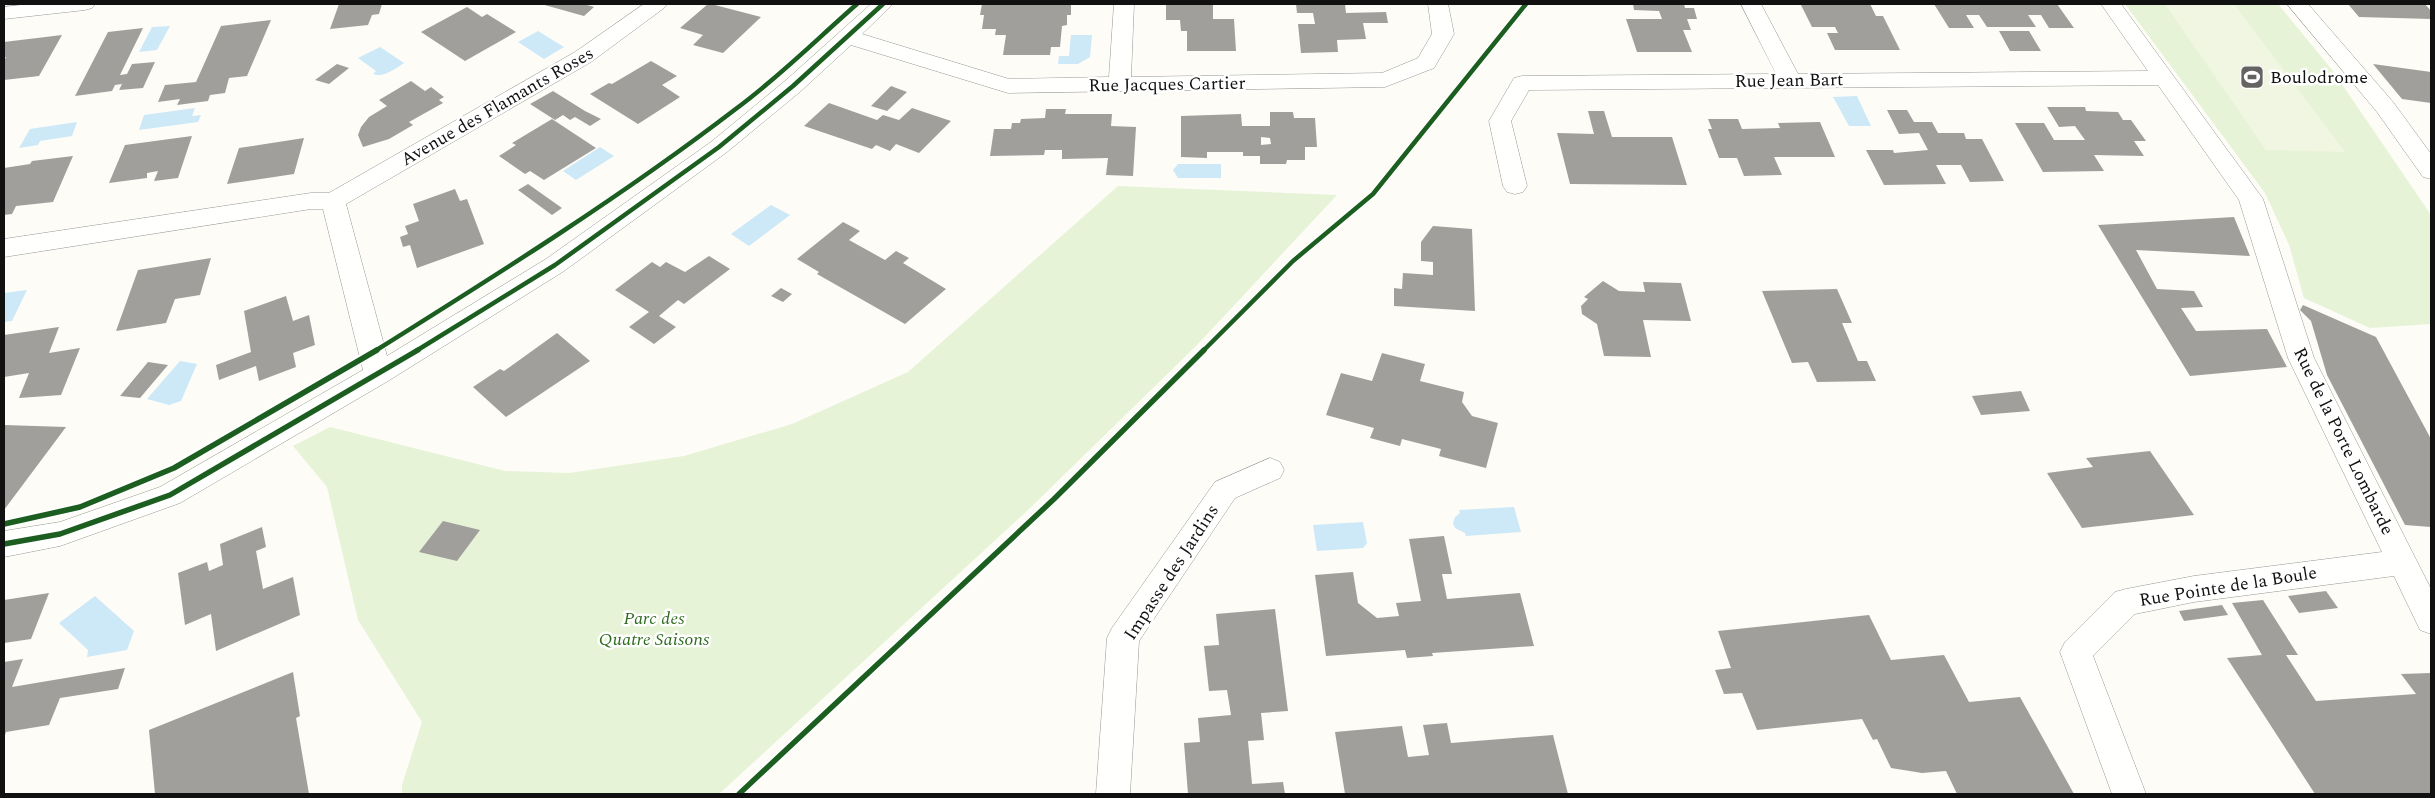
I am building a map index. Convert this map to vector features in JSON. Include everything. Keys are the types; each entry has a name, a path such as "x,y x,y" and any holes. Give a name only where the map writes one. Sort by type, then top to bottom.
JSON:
{"street":[{"path":"4,13 85,4"},
{"name":"Avenue des Flamants Roses","path":"4,248 311,201 333,201 583,57 657,4"},
{"path":"4,544 60,534 170,495 378,374 563,260 719,147 793,86 883,4"},
{"path":"1120,84 1124,4"},
{"name":"Rue Jacques Cartier","path":"848,37 1008,86 1386,80 1426,63 1443,34 1438,4"},
{"path":"1752,4 1790,80"},
{"name":"Rue de la Porte Lombarde","path":"2111,4 2166,78 2251,199 2301,358 2431,620"},
{"path":"2297,4 2385,108 2431,172"},
{"name":"Rue Jean Bart","path":"1515,186 1500,121 1522,83 2166,78"},
{"path":"333,201 378,374"},
{"name":"Impasse des Jardins","path":"1113,794 1123,638 1225,490 1270,470"},
{"name":"Rue Pointe de la Boule","path":"2129,794 2076,652 2126,602 2194,589 2402,562"}],"green space":[{"path":"2125,4 2278,4 2333,71 2431,215 2431,324 2370,328 2304,298 2289,245 2265,193"},
{"name":"Boulodrome","path":"2165,4 2234,4 2345,152 2266,150"},
{"name":"Parc des Quatre Saisons","path":"1118,186 1337,195 1197,345 1028,510 719,794 402,794 402,785 422,722 358,620 327,487 293,446 330,427 505,471 569,473 684,456 792,424 908,372"}],"water":[{"path":"170,26 157,50 139,52 152,27"},
{"path":"538,31 564,47 544,59 518,42"},
{"path":"1071,35 1092,35 1090,57 1078,64 1058,64 1059,56 1069,56"},
{"path":"380,47 404,63 385,74 373,74 376,71 358,58"},
{"path":"1857,96 1871,126 1849,126 1833,97"},
{"path":"195,108 192,116 201,115 198,122 139,130 144,115"},
{"path":"77,122 72,136 40,141 38,145 19,148 30,129"},
{"path":"600,147 614,156 576,180 563,171"},
{"path":"1178,164 1221,164 1221,178 1178,178 1173,170"},
{"path":"771,205 790,215 749,246 731,234"},
{"path":"27,290 12,321 4,322 4,293"},
{"path":"180,361 197,364 181,401 169,405 147,399"},
{"path":"1514,507 1521,532 1466,536 1465,533 1455,528 1453,523 1455,517 1460,513 1459,510"},
{"path":"1363,522 1367,543 1363,548 1317,551 1313,525"},
{"path":"95,596 134,631 127,650 87,657 88,650 59,623"}],"building":[{"path":"339,4 382,4 379,14 372,15 368,25 330,29"},
{"path":"541,4 589,4 587,5 594,7 584,16"},
{"path":"708,4 761,17 723,53 693,45 703,35 680,28"},
{"path":"982,4 1071,4 1071,15 1067,15 1067,25 1062,26 1060,47 1051,47 1050,55 1003,55 1006,35 995,35 996,29 982,29 984,15 980,15"},
{"path":"1166,4 1213,4 1213,19 1234,19 1236,51 1187,51 1187,31 1181,31 1180,20 1166,20"},
{"path":"1296,4 1345,4 1346,13 1386,12 1388,23 1363,23 1366,39 1337,40 1338,52 1301,53 1298,24 1315,24 1313,13 1297,13"},
{"path":"1633,4 1684,4 1685,8 1694,8 1697,19 1687,19 1691,30 1683,30 1692,52 1637,52 1626,19 1662,19 1659,11 1634,10"},
{"path":"1870,4 1876,16 1883,16 1900,50 1835,50 1827,33 1838,33 1835,27 1812,27 1801,5"},
{"path":"1934,4 2057,4 2074,28 2049,28 2041,15 2028,15 2036,27 1987,27 1979,15 1966,15 1974,28 1949,28"},
{"path":"2348,4 2425,4 2431,11 2431,19 2359,17"},
{"path":"467,7 482,17 487,14 516,32 465,61 421,32"},
{"path":"271,20 247,76 229,78 225,93 210,95 208,101 177,105 180,99 158,102 165,85 196,82 221,26"},
{"path":"143,28 120,75 127,74 132,64 155,62 143,88 119,90 122,84 115,85 112,91 75,96 108,32"},
{"path":"1999,31 2029,31 2041,51 2010,51"},
{"path":"62,35 39,76 4,80 4,61 6,57 4,57 4,42"},
{"path":"651,61 677,76 662,85 680,97 638,124 590,94 609,83 612,84"},
{"path":"337,64 349,68 329,84 315,80"},
{"path":"2373,64 2431,72 2431,103 2402,99"},
{"path":"411,81 425,91 431,87 444,97 439,100 443,103 409,122 413,125 389,139 363,147 358,135 361,127 369,117 387,106 379,100"},
{"path":"891,86 907,92 887,111 871,106"},
{"path":"553,91 601,119 590,126 575,117 570,120 563,115 555,120 530,104"},
{"path":"829,103 877,120 883,115 899,120 912,108 951,121 919,153 896,144 890,151 876,145 872,149 804,126"},
{"path":"2047,107 2085,107 2086,111 2118,112 2123,120 2131,120 2146,141 2134,141 2144,156 2094,155 2104,171 2043,172 2015,123 2044,123 2054,140 2085,140 2075,126 2059,127"},
{"path":"1046,109 1066,109 1065,114 1112,114 1111,126 1136,127 1133,176 1106,175 1108,158 1062,159 1062,150 1045,150 1044,155 990,156 994,129 1011,129 1012,123 1020,123 1021,119 1045,118"},
{"path":"1887,110 1907,110 1914,122 1932,122 1938,133 1964,133 1966,139 1982,139 2004,181 1970,182 1961,165 1936,165 1946,184 1884,185 1866,150 1893,150 1894,153 1928,150 1919,133 1899,134"},
{"path":"1588,111 1604,111 1612,137 1672,137 1687,185 1570,184 1557,133 1594,134"},
{"path":"1270,112 1293,112 1294,118 1315,118 1317,147 1305,147 1305,160 1287,160 1286,164 1260,164 1260,156 1243,156 1243,152 1207,152 1207,158 1181,157 1181,116 1241,114 1242,126 1270,126","holes":["1261,137 1270,138 1271,144 1261,145"]},
{"path":"552,119 596,148 544,180 530,171 525,174 499,156 516,145 512,143"},
{"path":"1708,119 1738,119 1742,129 1780,128 1778,123 1820,122 1835,157 1774,157 1782,175 1744,176 1737,158 1719,158 1708,129 1712,129"},
{"path":"192,136 178,178 154,181 158,171 147,173 147,178 109,183 125,145"},
{"path":"304,138 294,174 227,184 239,148"},
{"path":"73,156 53,202 16,206 12,214 4,215 4,168 30,164 32,161"},
{"path":"528,184 562,208 552,215 518,190"},
{"path":"455,189 460,201 467,199 484,244 417,268 410,245 403,247 400,237 408,234 405,226 419,221 413,204"},
{"path":"2234,217 2250,256 2136,250 2157,289 2194,291 2203,307 2181,308 2196,331 2267,329 2287,367 2190,376 2098,225"},
{"path":"843,222 860,231 849,240 885,260 896,251 909,258 903,263 946,289 905,324 817,274 819,272 797,259"},
{"path":"1433,226 1472,229 1475,311 1394,306 1394,288 1402,289 1403,273 1433,275 1433,262 1421,261 1421,242"},
{"path":"709,256 730,269 684,304 678,300 659,316 676,327 654,344 629,327 649,312 615,290 652,262 660,267 666,262 685,272"},
{"path":"211,258 200,295 175,299 166,323 116,331 138,270"},
{"path":"1603,281 1619,291 1645,292 1643,282 1681,283 1691,321 1643,320 1651,357 1604,356 1597,324 1582,314 1581,306 1588,299 1584,297"},
{"path":"781,288 792,294 783,302 771,296"},
{"path":"1837,289 1852,323 1842,323 1858,361 1867,361 1876,381 1817,382 1808,362 1792,363 1762,291"},
{"path":"286,296 293,321 309,315 315,345 293,353 296,367 259,381 256,366 219,380 216,365 251,352 244,311"},
{"path":"2303,305 2376,337 2431,439 2431,527 2405,525 2327,375 2311,321 2300,310"},
{"path":"59,327 49,353 80,348 61,395 19,398 29,373 4,377 4,335"},
{"path":"557,333 590,361 506,417 473,387 500,369 504,371"},
{"path":"1382,353 1425,364 1420,381 1464,392 1462,402 1472,416 1498,423 1486,468 1439,456 1441,449 1402,439 1400,446 1370,438 1374,428 1326,415 1341,373 1372,381"},
{"path":"148,362 168,365 140,398 120,396"},
{"path":"2021,391 2030,411 1981,415 1972,396"},
{"path":"4,425 66,427 4,510"},
{"path":"2150,451 2194,515 2082,528 2047,473 2093,467 2086,458"},
{"path":"443,521 480,530 457,561 419,552"},
{"path":"262,527 266,547 256,551 263,589 293,577 300,615 216,651 211,614 185,625 178,573 207,562 209,571 223,565 220,544"},
{"path":"1444,536 1452,574 1442,574 1447,599 1520,593 1534,646 1432,653 1433,656 1407,658 1405,650 1326,656 1315,575 1353,572 1358,603 1377,618 1399,616 1396,603 1421,601 1409,539"},
{"path":"2326,591 2338,608 2299,613 2288,596"},
{"path":"49,593 31,639 4,643 4,600"},
{"path":"2263,600 2298,655 2286,655 2316,701 2416,694 2401,674 2431,673 2431,794 2315,794 2227,658 2262,655 2232,603"},
{"path":"2222,605 2228,615 2184,621 2179,611"},
{"path":"1275,609 1288,711 1261,713 1264,740 1248,741 1252,784 1283,782 1285,794 1188,794 1184,743 1200,742 1198,718 1231,715 1227,690 1209,691 1204,646 1219,645 1216,614"},
{"path":"1869,615 1891,660 1944,655 1969,702 2020,697 2074,794 1957,794 1946,771 1922,773 1891,768 1877,739 1873,740 1862,719 1757,730 1742,693 1724,694 1715,670 1731,668 1718,631"},
{"path":"23,659 12,687 125,668 118,689 60,698 49,725 6,732 4,738 4,662"},
{"path":"293,672 300,716 296,718 309,794 155,794 149,730"},
{"path":"1447,723 1451,743 1553,735 1568,794 1345,794 1335,732 1402,726 1408,757 1429,755 1423,725"}],"cycle path":[{"path":"4,524 80,507 174,468 372,353 552,240 659,166 739,107 857,4"},
{"path":"4,544 60,534 170,495 378,374 555,265 719,147 793,86 883,4"},
{"path":"739,794 1054,499 1293,261 1373,194 1526,4"}],"place":[{"name":"Boulodrome","path":"2252,77"}]}
